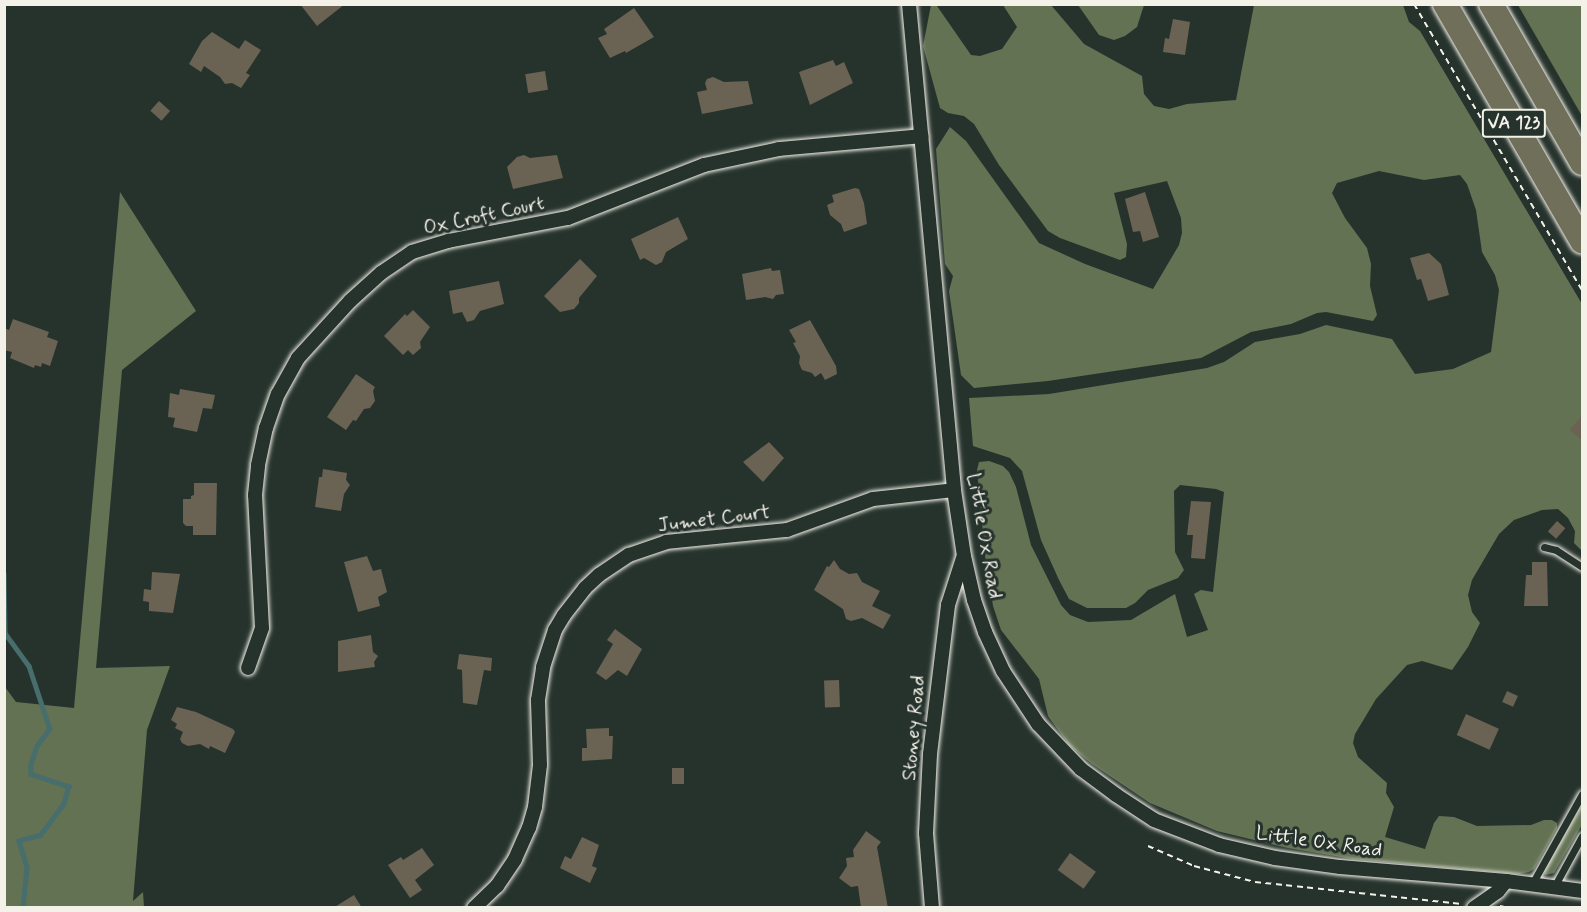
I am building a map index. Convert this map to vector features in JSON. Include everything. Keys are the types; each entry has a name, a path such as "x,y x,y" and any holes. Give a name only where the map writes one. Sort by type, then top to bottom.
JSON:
{"highway":[{"name":"VA 123","path":"1445,4 1582,241"},
{"name":"VA 123","path":"1491,4 1582,163"}],"street":[{"name":"Little Ox Road","path":"909,4 954,490 964,556 974,600 986,632 1017,696 1038,724 1081,769 1154,820 1219,845 1275,858 1340,867 1506,881 1582,891"},
{"name":"Ox Croft Court","path":"248,668 262,628 255,495 258,465 266,428 278,394 298,358 350,301 381,273 412,252 448,241 568,218 704,165 779,150 921,136"},
{"name":"Jumet Court","path":"474,908 497,886 515,858 529,828 535,807 540,765 538,700 543,667 555,630 564,615 585,588 599,575 629,555 666,542 787,530 873,499 954,490"},
{"name":"Stoney Road","path":"932,908 926,833 930,754 948,605 964,556"},
{"path":"1470,906 1498,891 1506,881"}],"lane":[{"path":"1544,547 1557,550 1582,567"},
{"path":"1532,884 1582,794"},
{"path":"1554,887 1582,836"}],"path":[{"path":"1414,4 1582,290"},
{"path":"1148,846 1194,866 1249,881 1470,906"},
{"path":"1497,908 1509,908"}],"green space":[{"path":"931,5 937,6 971,55 980,56 1002,49 1017,27 1003,5 1051,5 1084,44 1142,76 1144,94 1154,106 1169,109 1187,104 1236,100 1254,5 1403,5 1409,22 1420,31 1582,304 1582,551 1574,543 1575,531 1568,518 1558,509 1542,510 1514,520 1499,534 1472,580 1468,595 1472,612 1480,623 1468,647 1452,670 1422,661 1407,665 1376,699 1355,734 1353,743 1358,757 1387,783 1386,793 1394,807 1385,837 1425,849 1434,823 1439,816 1454,817 1477,826 1531,825 1544,820 1552,820 1557,823 1557,828 1534,869 1519,874 1353,859 1288,848 1217,831 1150,803 1092,764 1069,745 1048,716 1039,679 1001,630 993,606 985,556 977,470 979,462 989,461 1003,466 1009,472 1016,487 1031,545 1061,605 1070,615 1088,622 1131,620 1175,594 1187,637 1208,630 1194,594 1201,590 1213,592 1224,492 1180,485 1174,491 1175,552 1184,570 1178,578 1148,590 1135,603 1126,608 1087,608 1069,599 1059,580 1041,540 1022,471 1010,458 973,446 969,398 1049,394 1207,368 1224,362 1255,342 1300,334 1326,325 1392,339 1415,374 1453,369 1491,352 1499,290 1495,275 1482,252 1476,210 1467,184 1460,175 1424,180 1379,171 1337,183 1332,193 1345,218 1367,248 1371,264 1370,286 1377,315 1373,321 1326,312 1317,313 1291,324 1251,332 1201,358 1048,381 974,388 961,375 949,291 953,276 945,264 936,149 950,127 966,141 1039,243 1085,264 1153,289 1179,245 1182,233 1181,218 1167,181 1114,193 1127,244 1126,257 1120,260 1060,238 1048,231 999,165 974,124 964,116 948,113 940,108 923,46"},
{"path":"1078,5 1144,5 1137,27 1125,36 1114,40 1099,35"},
{"path":"1518,5 1582,5 1582,116"},
{"path":"120,192 196,311 122,370 96,668 170,666 147,730 133,901 143,892 144,907 5,907 5,687 16,702 74,708"},
{"path":"1582,805 1582,825 1554,873 1545,875 1544,871"}],"building":[{"path":"300,4 345,4 317,26"},
{"path":"634,8 654,37 626,53 625,51 610,58 598,38 607,34 604,29"},
{"path":"1173,19 1190,22 1185,55 1163,52 1165,38 1169,39"},
{"path":"212,32 239,49 245,40 261,50 246,73 250,75 241,88 232,83 225,84 220,77 204,66 201,72 189,64 202,41"},
{"path":"833,60 836,66 844,62 853,83 810,105 799,72"},
{"path":"545,71 548,90 528,93 525,74"},
{"path":"713,77 724,82 748,81 753,104 702,114 697,92 707,90 705,83 707,79"},
{"path":"159,101 170,111 161,121 150,111"},
{"path":"524,155 530,158 557,155 563,178 513,189 507,167 517,157"},
{"path":"855,188 859,189 864,203 867,224 844,232 841,224 830,215 827,205 834,202 832,195"},
{"path":"1145,192 1159,237 1143,242 1140,231 1133,232 1125,199"},
{"path":"678,217 688,239 666,252 662,262 656,265 644,258 640,260 631,239"},
{"path":"1429,253 1441,264 1449,295 1428,301 1421,279 1417,280 1410,258"},
{"path":"580,259 597,276 579,298 579,303 574,309 560,312 544,296"},
{"path":"771,268 772,271 780,270 784,294 776,295 773,299 765,297 746,300 742,274"},
{"path":"499,281 504,304 480,311 474,320 467,322 462,312 453,314 449,291"},
{"path":"413,310 430,327 420,342 421,348 413,355 408,350 403,355 384,336 405,314 407,316"},
{"path":"13,319 49,332 47,337 58,341 50,366 42,363 41,367 35,365 34,368 10,358 12,352 4,350 4,328 9,330"},
{"path":"810,320 836,366 837,374 825,380 821,373 815,377 812,373 802,370 799,363 800,356 793,343 796,342 789,330"},
{"path":"356,374 375,387 373,391 375,401 370,408 364,409 356,421 353,420 346,430 327,417"},
{"path":"180,389 215,395 212,409 203,408 197,432 173,427 175,418 168,417 170,393 179,395"},
{"path":"1582,415 1582,440 1570,430"},
{"path":"769,442 784,458 763,482 743,462"},
{"path":"323,469 347,473 346,480 350,485 344,494 341,511 315,507 319,477 322,477"},
{"path":"194,483 217,483 216,535 193,535 193,526 186,526 183,523 183,499 191,499 194,495"},
{"path":"1191,501 1211,502 1205,559 1191,558 1193,535 1187,535"},
{"path":"1557,521 1565,528 1556,539 1548,532"},
{"path":"367,556 373,571 381,569 387,592 378,597 380,606 358,612 344,562"},
{"path":"834,560 840,569 849,574 857,573 862,582 880,591 872,606 891,615 883,629 862,618 851,621 846,619 843,609 814,590 827,566 829,567"},
{"path":"1532,562 1547,562 1548,606 1524,606 1526,575 1532,575"},
{"path":"152,572 180,574 173,613 149,611 149,602 143,601 144,589 151,590"},
{"path":"615,629 642,649 627,676 618,670 606,680 596,673 613,644 607,640"},
{"path":"371,635 373,652 378,656 374,662 375,667 338,672 338,641"},
{"path":"459,654 492,658 491,671 484,670 477,705 463,703 462,670 457,669"},
{"path":"839,680 840,707 825,708 824,681"},
{"path":"1507,691 1518,696 1513,707 1502,702"},
{"path":"177,707 196,712 233,729 235,732 225,753 210,746 209,749 200,744 188,746 182,743 180,739 183,732 175,728 177,724 171,720"},
{"path":"1466,714 1499,729 1490,750 1457,735"},
{"path":"609,728 609,736 613,736 612,759 582,761 582,748 587,748 586,729"},
{"path":"672,768 684,768 684,784 672,784"},
{"path":"866,831 881,842 877,847 888,908 861,908 858,886 851,887 839,878 847,866 846,858 854,857 853,850"},
{"path":"582,837 599,845 592,866 597,868 590,883 560,868 565,856 571,859"},
{"path":"422,848 434,865 415,880 422,890 410,898 388,865 401,857 403,860"},
{"path":"1070,853 1096,872 1084,889 1058,870"},
{"path":"354,895 362,908 333,908"}],"waterway":[{"path":"4,573 5,633 29,666 50,729 37,746 31,765 31,774 69,786 64,804 41,835 19,841 27,867 23,908"}]}
